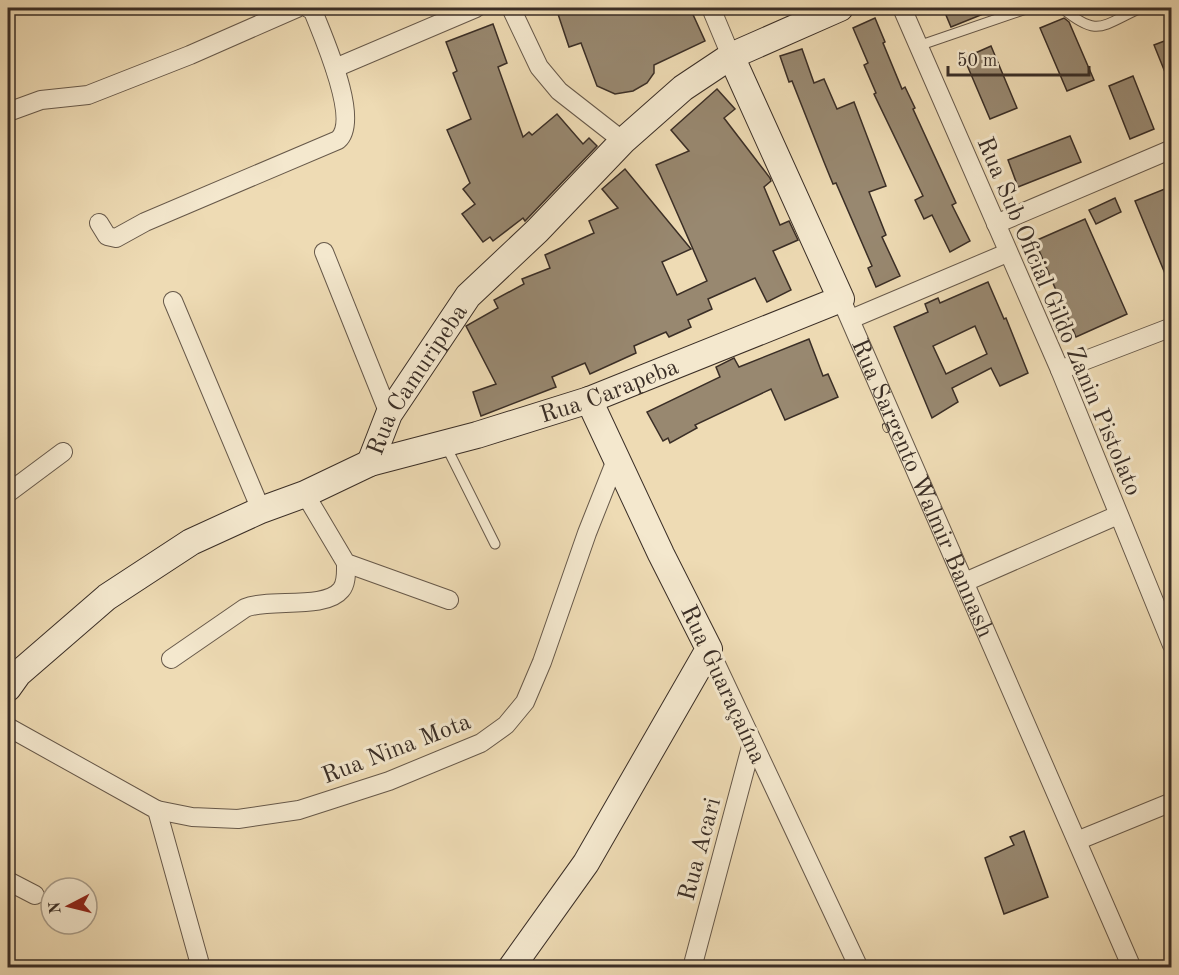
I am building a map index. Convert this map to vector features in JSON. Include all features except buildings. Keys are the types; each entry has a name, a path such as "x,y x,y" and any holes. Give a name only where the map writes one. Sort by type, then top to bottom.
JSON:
{"main road":[{"name":"Rua Camuripeba","path":"11,676 107,597 191,542 261,510 305,494 370,463 389,414 437,338 468,296 537,231 623,141 683,88 731,56 840,8"},
{"name":"Rua Sargento Walmir Bannash","path":"731,56 846,309"},
{"name":"Rua Carapeba","path":"370,463 590,400 846,309"},
{"name":"Rua Guaraçaíma","path":"590,400 616,460 709,649"},
{"path":"512,968 586,863 709,649"}],"street":[{"path":"8,112 41,100 88,95 190,55 297,8"},
{"path":"99,223 107,236 111,238 338,140 344,135 347,120 335,68 313,11 309,8"},
{"path":"335,68 476,8"},
{"path":"512,8 539,67 559,91 623,141"},
{"name":"Rua Sargento Walmir Bannash","path":"711,8 731,56"},
{"name":"Rua Sub Oficial Gildo Zanin Pistolato","path":"902,8 1060,370 1118,515 1164,607 1172,645"},
{"path":"996,224 1172,149"},
{"path":"324,252 389,414"},
{"name":"Rua Carapeba","path":"846,309 1007,253"},
{"path":"173,302 261,510"},
{"name":"Rua Sargento Walmir Bannash","path":"846,309 1079,840 1132,968"},
{"path":"1060,370 1172,327"},
{"path":"8,493 63,452"},
{"name":"Rua Nina Mota","path":"8,727 157,810 192,817 238,819 299,810 389,781 481,743 506,725 525,702 543,662 587,533 616,460"},
{"path":"171,659 244,608 257,603 316,601 333,597 342,590 345,582 346,562 305,494"},
{"path":"965,582 1118,515"},
{"path":"346,562 448,600"},
{"name":"Rua Guaraçaíma","path":"709,649 859,968"},
{"name":"Rua Acari","path":"692,968 752,743"},
{"path":"1079,840 1172,802"},
{"path":"157,810 201,968"},
{"path":"8,881 35,895"}],"lane":[{"path":"918,46 1029,8"},
{"path":"1062,8 1086,26 1098,27 1141,8"},
{"path":"445,443 495,544"}]}
